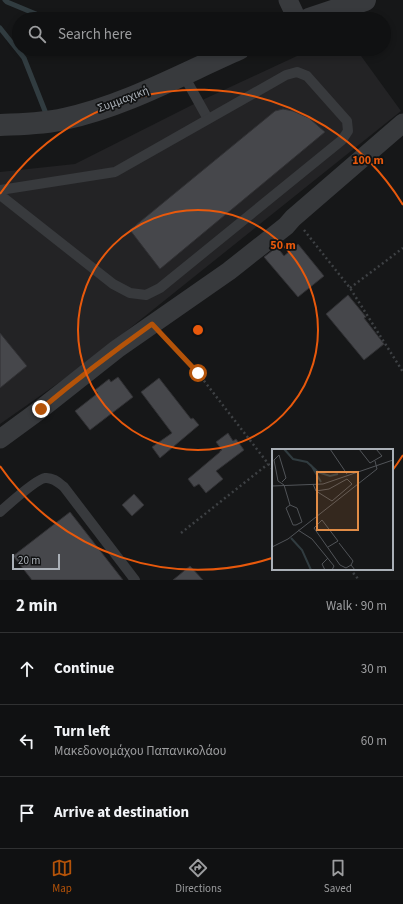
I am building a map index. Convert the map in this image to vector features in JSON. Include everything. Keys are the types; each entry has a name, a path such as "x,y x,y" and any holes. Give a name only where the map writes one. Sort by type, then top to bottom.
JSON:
{"street":[{"path":"288,0 293,12"},
{"path":"330,12 365,0"},
{"name":"Συμμαχική","path":"0,125 63,120 100,109 223,56"},
{"path":"0,439 41,409 73,382 117,349 229,271 286,226 293,218 403,123"}],"lane":[{"path":"0,190 115,172 286,75 297,72 307,76 347,121 348,131 342,140 160,288 146,295 130,293 113,284 0,195"},
{"path":"183,74 208,119"},
{"path":"0,512 36,483 45,478 56,480 64,487 135,580"}],"path":[{"path":"293,218 350,288 403,372"},
{"path":"350,288 403,248"},
{"path":"152,324 198,373 272,469"},
{"path":"181,532 268,464"},
{"path":"351,570 358,580"}],"shaded area":[{"path":"297,56 361,56 401,111 84,365 0,424 0,172 75,164 198,102"}],"building":[{"path":"283,109 293,111 309,118 325,132 160,269 130,230 275,111"},
{"path":"298,244 324,276 298,297 264,257 277,247 284,256"},
{"path":"348,295 366,317 364,318 384,344 364,360 326,314"},
{"path":"0,333 27,366 0,388"},
{"path":"118,377 133,397 90,430 75,411 98,393 95,390 109,379 111,382"},
{"path":"159,378 191,419 193,418 199,425 160,458 152,447 172,433 141,392"},
{"path":"228,433 233,441 236,439 244,450 216,471 223,479 206,493 199,484 194,487 188,479 222,450 216,442"},
{"path":"134,494 144,505 132,516 122,505"},
{"path":"70,512 123,580 32,580 13,556"},
{"path":"190,566 203,580 173,580"}],"waterway":[{"path":"5,0 31,12"},
{"path":"0,28 12,43"},
{"path":"22,56 45,111"}],"route":[{"path":"41,409 73,382 152,324 198,373"}]}
